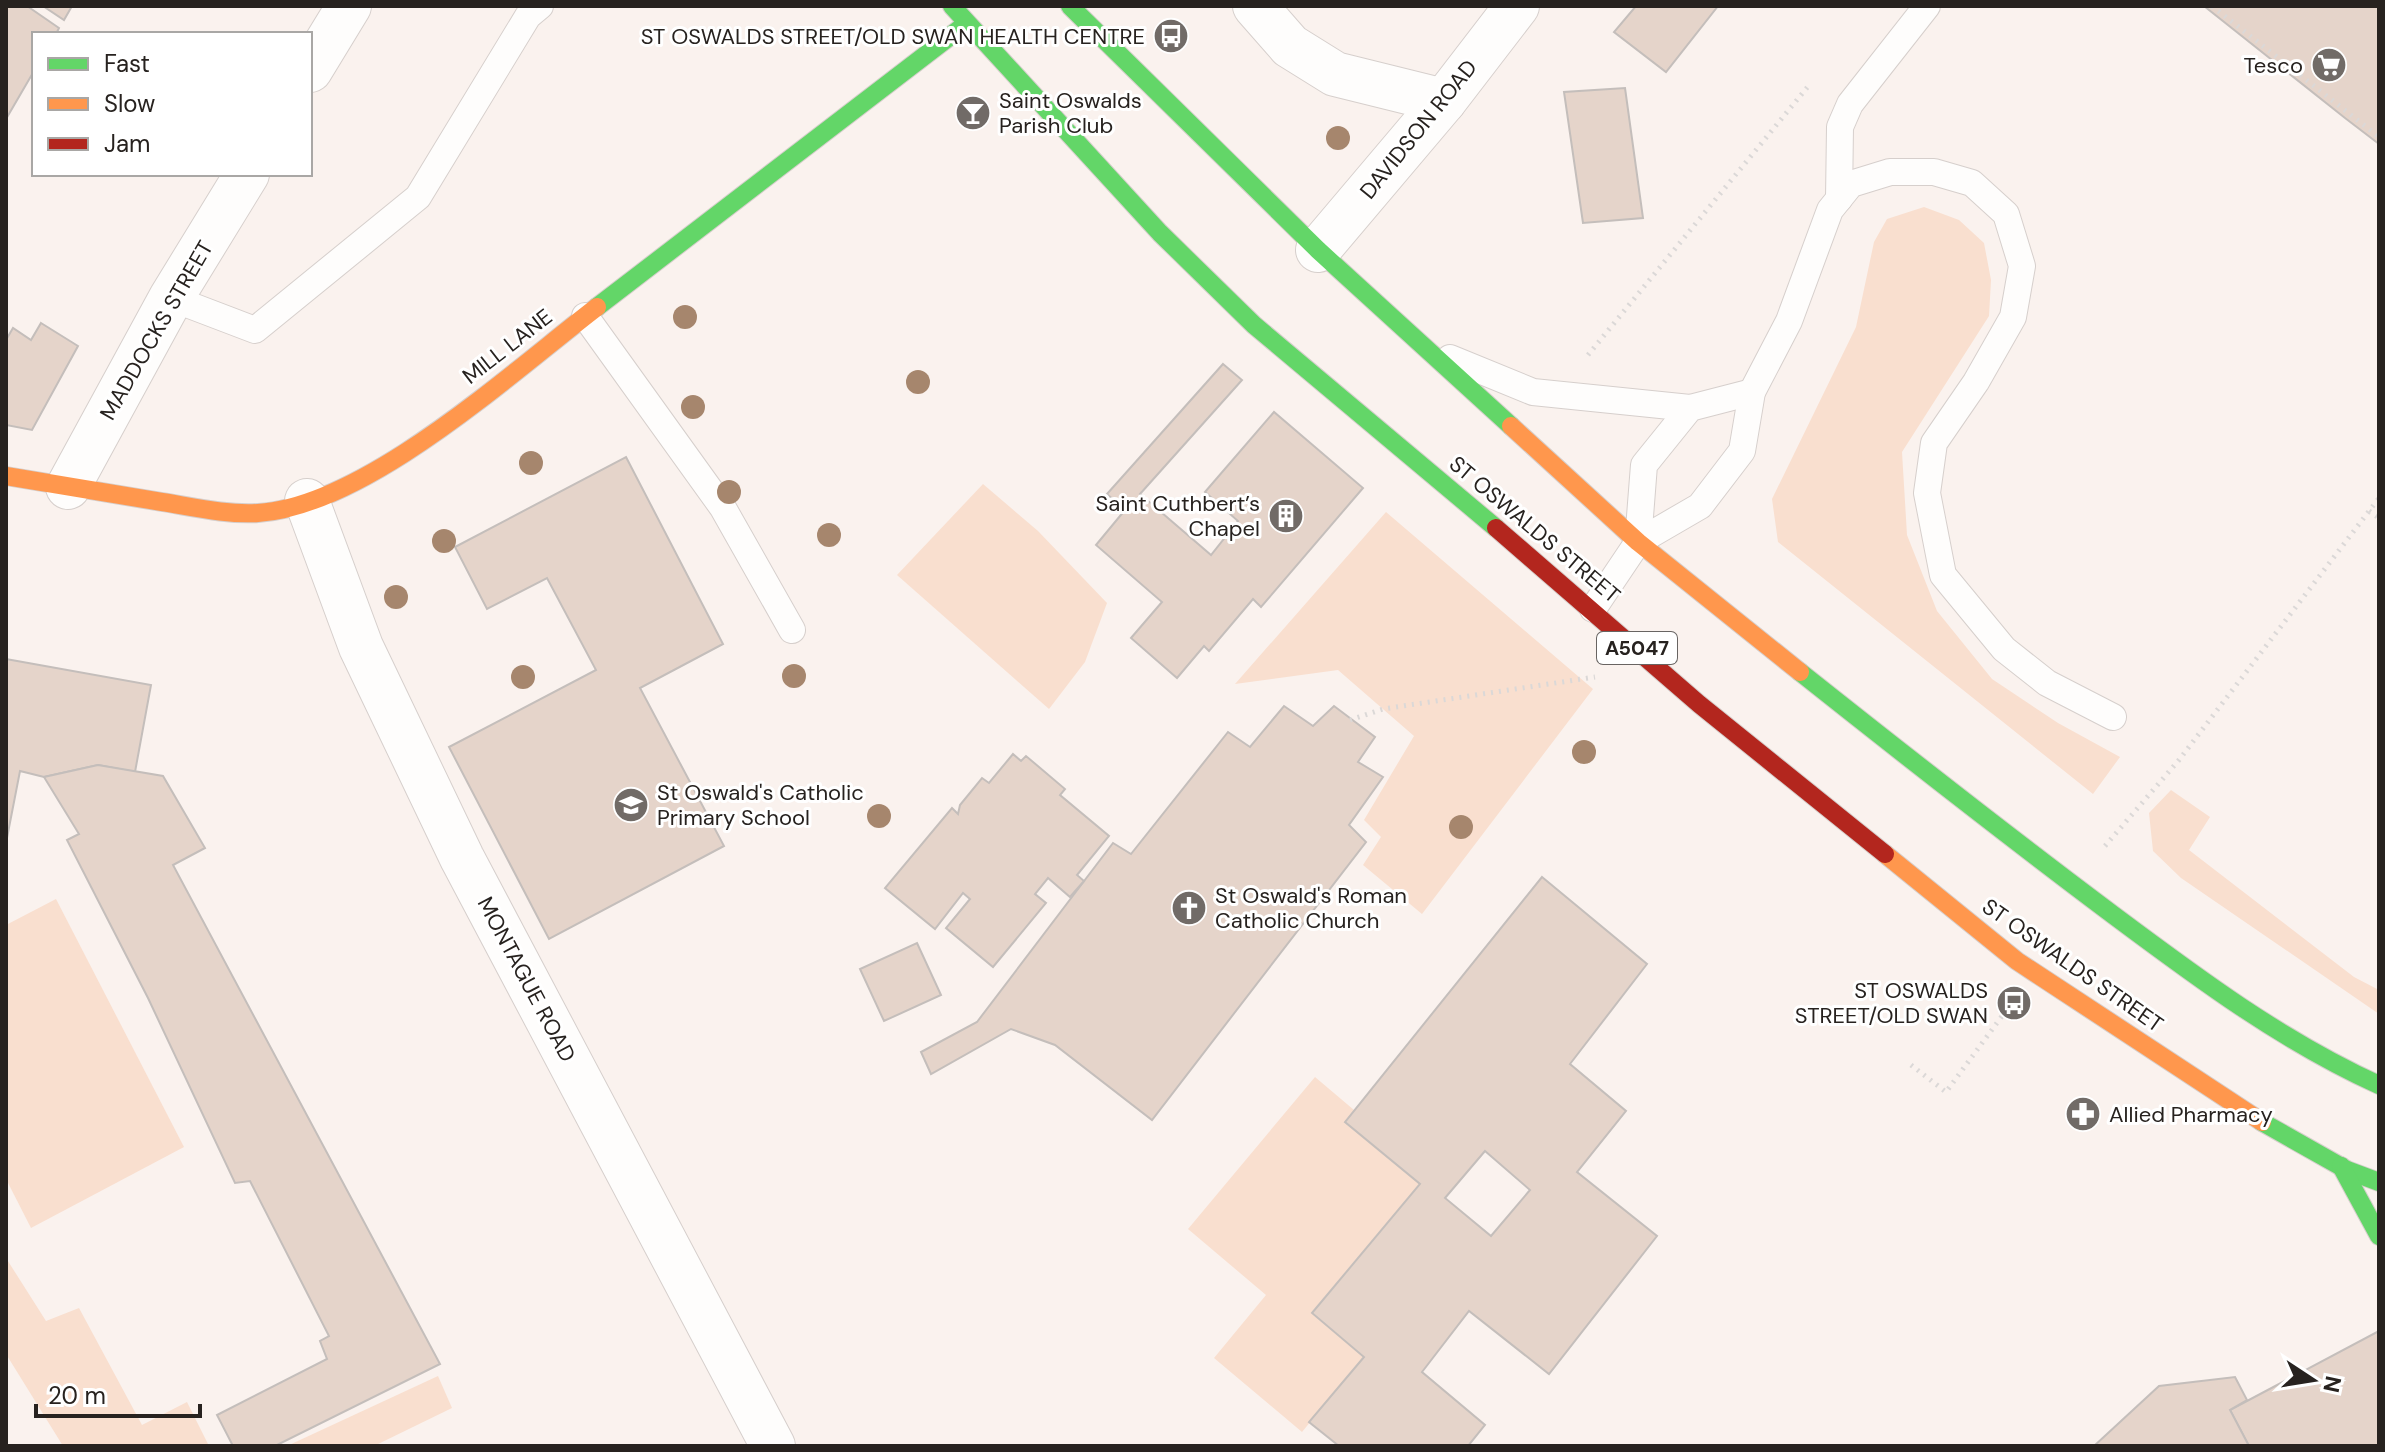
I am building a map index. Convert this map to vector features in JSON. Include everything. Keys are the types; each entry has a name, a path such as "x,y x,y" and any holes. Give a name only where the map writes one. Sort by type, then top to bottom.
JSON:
{"main road":[{"name":"ST OSWALDS STREET","path":"952,6 1160,233 1254,325 1659,668 2017,961 2254,1118 2341,1166 2379,1182"},
{"path":"1070,6 1318,250 1638,542 1970,808 2223,997 2321,1059 2379,1085"},
{"name":"MILL LANE","path":"6,476 205,509 259,513 307,501 354,482 407,453 966,24"},
{"path":"2341,1166 2379,1236"}],"street":[{"path":"312,67 349,6"},
{"path":"1255,6 1290,46 1335,74 1444,101"},
{"name":"DAVIDSON ROAD","path":"1318,250 1444,101 1517,6"},
{"name":"MADDOCKS STREET","path":"68,487 171,298 246,176"},
{"name":"MONTAGUE ROAD","path":"307,501 361,647 455,840 773,1446"}],"lane":[{"path":"171,298 255,330 418,197 528,16 540,6"},
{"path":"1839,199 1840,127 1850,104 1927,6"},
{"path":"1593,609 1638,542 1700,506 1742,451 1752,392 1789,321 1830,210 1851,184 1890,172 1934,172 1972,183 2006,214 2022,266 2013,317 1976,382 1934,443 1927,493 1943,575 2004,649 2047,683 2113,717"},
{"path":"585,316 723,508 792,630"},
{"path":"1425,347 1533,392 1690,408 1752,392"},
{"path":"1638,542 1644,465 1690,408"}],"path":[{"path":"2212,6 2379,137"},
{"path":"1556,395 1813,80"},
{"path":"2072,884 2179,760 2379,498"},
{"path":"2369,511 2379,518"},
{"path":"1350,720 1383,709 1659,668"},
{"path":"1911,1065 1946,1092 2008,1008"}],"shaded area":[{"path":"1924,207 1959,220 1984,243 1991,280 1989,316 1902,452 1907,535 1937,611 1992,679 2058,723 2120,757 2093,794 1778,542 1772,499 1856,327 1874,242 1887,219"},
{"path":"983,484 1038,531 1107,603 1085,662 1049,709 897,575"},
{"path":"1386,512 1593,689 1422,914 1363,865 1381,837 1364,820 1414,736 1338,670 1235,684"},
{"path":"2171,790 2210,817 2189,850 2354,977 2379,990 2379,1014 2181,878 2153,851 2149,813"},
{"path":"56,899 184,1147 31,1228 6,1179 6,925"},
{"path":"1315,1077 1354,1110 1346,1122 1420,1184 1312,1312 1364,1357 1302,1432 1214,1358 1266,1295 1188,1229"},
{"path":"6,1258 46,1321 79,1308 142,1425 187,1402 209,1446 63,1446 6,1354"},
{"path":"438,1376 452,1408 374,1446 287,1446"}],"building":[{"path":"6,6 27,6 59,28 57,32 32,32 32,74 6,119"},
{"path":"43,6 72,6 64,20"},
{"path":"1636,6 1718,6 1666,72 1614,32"},
{"name":"Tesco","path":"2204,6 2379,6 2379,144 2345,118"},
{"path":"1625,88 1643,218 1583,223 1564,92"},
{"path":"41,323 78,346 32,430 6,425 6,340 13,328 31,340"},
{"name":"Saint Cuthbert’s Chapel","path":"1223,364 1242,380 1140,494 1211,555 1238,521 1205,492 1274,412 1363,488 1261,607 1253,599 1209,651 1204,646 1177,678 1131,638 1162,602 1096,545 1125,510 1107,494"},
{"path":"626,457 723,644 640,688 724,846 549,939 449,747 596,670 547,578 487,609 455,547"},
{"path":"6,659 151,685 135,772 98,765 44,777 20,771 6,843"},
{"name":"St Oswald's Roman Catholic Church","path":"1284,706 1313,726 1334,706 1375,737 1358,762 1383,777 1349,825 1366,842 1152,1120 1055,1045 1011,1029 931,1074 921,1052 977,1022 1113,843 1131,854 1228,732 1250,747"},
{"path":"1013,754 1021,761 1026,756 1065,789 1060,795 1109,836 1077,875 1084,881 1070,897 1048,878 1035,894 1046,903 993,967 946,928 970,899 963,893 935,929 885,888 952,808 958,814 960,805 982,778 989,783"},
{"path":"98,765 163,776 205,848 173,865 440,1364 275,1446 233,1446 217,1415 327,1359 320,1341 329,1336 250,1181 235,1183 148,998 67,840 79,834 44,777"},
{"path":"1542,877 1647,964 1570,1064 1626,1111 1577,1172 1657,1236 1549,1374 1469,1311 1422,1372 1485,1425 1468,1446 1339,1446 1309,1422 1364,1357 1312,1313 1420,1184 1345,1122","holes":["1485,1151 1530,1190 1491,1236 1445,1198"]},
{"path":"917,943 941,995 884,1021 860,969"},
{"path":"2379,1331 2379,1446 2249,1446 2230,1410"},
{"path":"2235,1377 2247,1400 2230,1410 2249,1446 2094,1446 2159,1386"}],"traffic: fast":[{"path":"952,6 1160,233 1254,325 1496,528"},
{"path":"1070,6 1318,250 1511,426"},
{"path":"597,307 966,24"},
{"path":"1800,672 2030,852 2206,983 2307,1048 2379,1085"},
{"path":"2262,1122 2347,1170 2379,1182"},
{"path":"2341,1166 2379,1236"}],"traffic: slow":[{"path":"6,476 222,512 258,513 300,505 345,487 436,432 597,307"},
{"path":"1511,426 1638,542 1800,672"},
{"path":"1885,854 2017,961 2262,1122"}],"traffic: jam":[{"path":"1496,528 1699,704 1885,854"}],"place":[{"name":"ST OSWALDS STREET/OLD SWAN HEALTH CENTRE","path":"1171,36"},
{"name":"Tesco","path":"2329,65"},
{"name":"Saint Oswalds Parish Club","path":"973,113"},
{"name":"Saint Cuthbert’s Chapel","path":"1286,516"},
{"name":"St Oswald's Catholic Primary School","path":"631,805"},
{"name":"St Oswald's Roman Catholic Church","path":"1189,908"},
{"name":"ST OSWALDS STREET/OLD SWAN","path":"2014,1003"},
{"name":"Allied Pharmacy","path":"2083,1114"}]}
